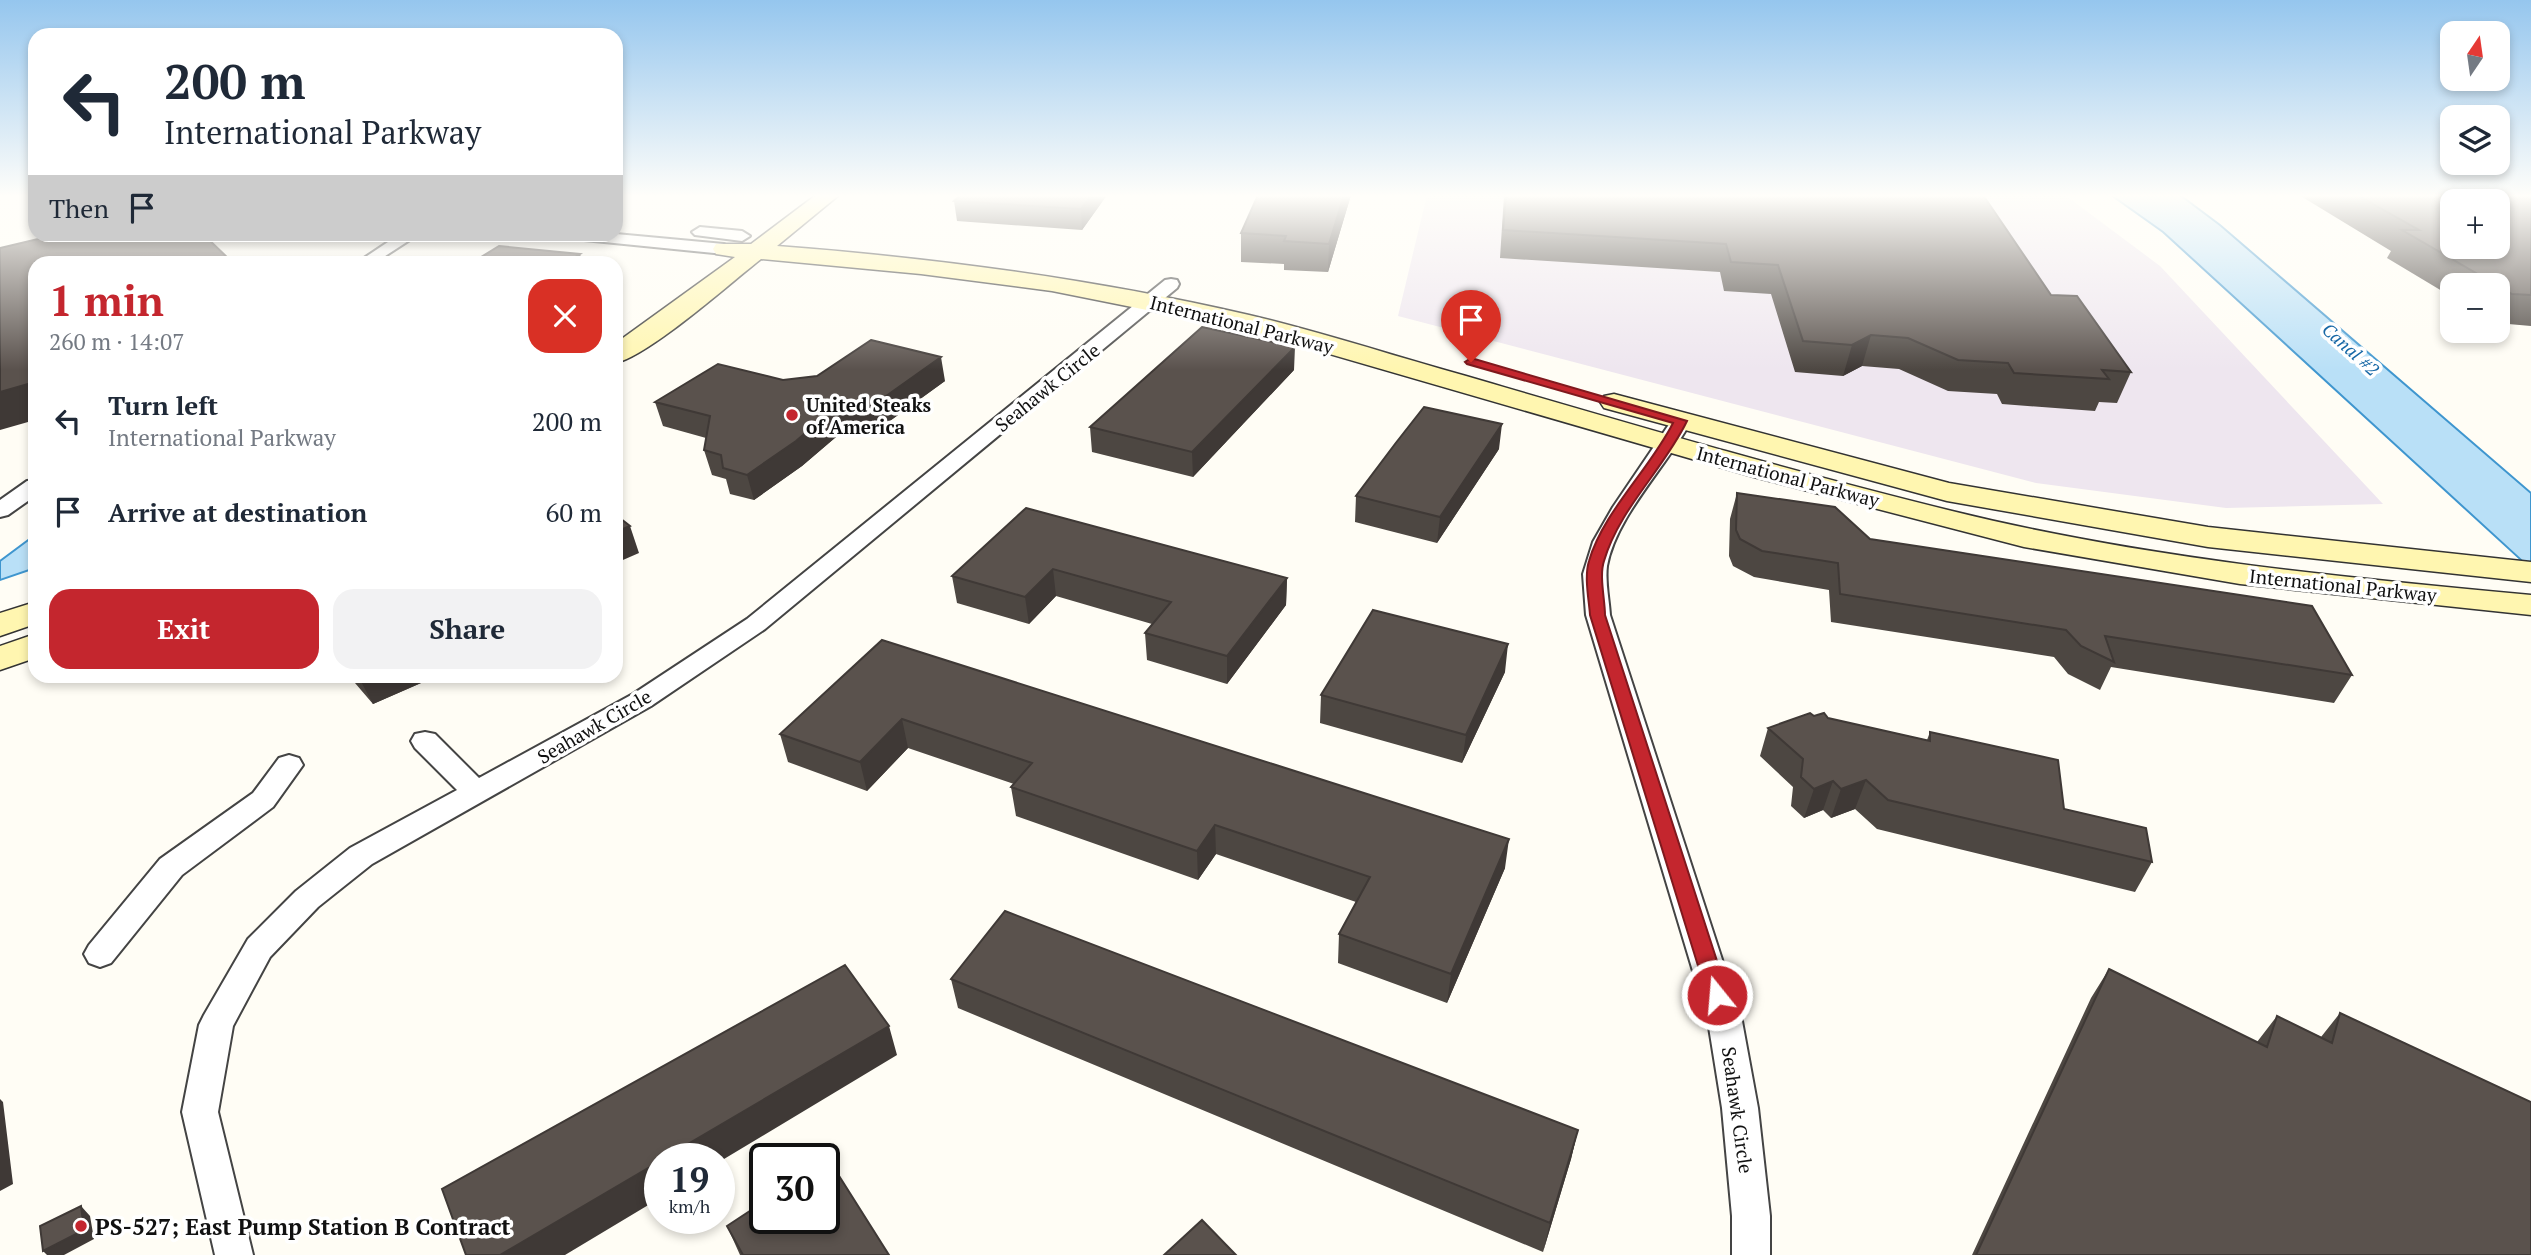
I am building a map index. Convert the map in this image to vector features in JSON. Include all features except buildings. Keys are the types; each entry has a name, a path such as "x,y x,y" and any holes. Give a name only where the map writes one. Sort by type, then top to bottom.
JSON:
{"main road":[{"path":"670,289 732,254"},
{"path":"623,350 658,327 738,254"},
{"name":"International Parkway","path":"830,254 986,274 1162,292 1252,323 1675,432 1947,492 2208,537 2531,572"},
{"name":"International Parkway","path":"1675,432 1954,521 2106,552 2261,577 2517,604"},
{"path":"0,625 28,614"},
{"path":"0,659 28,648"}],"street":[{"name":"Seahawk Circle","path":"234,1255 200,1112 216,1025 259,948 307,899 360,856 642,700 756,624 1162,292"},
{"name":"Seahawk Circle","path":"1675,432 1619,514 1596,563 1598,615 1725,1021 1740,1108 1751,1216 1751,1255"},
{"path":"0,510 28,491"},
{"path":"425,741 476,792"},
{"path":"100,954 171,867 263,800 289,765"}],"shaded area":[{"path":"1413,254 2143,254 2160,266 2383,504 2226,508 2036,483 1398,316"}],"water":[{"name":"Canal #2","path":"2187,254 2253,254 2531,493 2531,569"},
{"path":"28,540 28,570 0,580 0,561"}],"place":[{"name":"United Steaks of America","path":"792,415"},
{"name":"PS-527; East Pump Station B Contract","path":"81,1226"}],"route":[{"path":"1471,362 1681,421 1670,443 1619,514 1596,563 1598,615 1717,995"}]}
